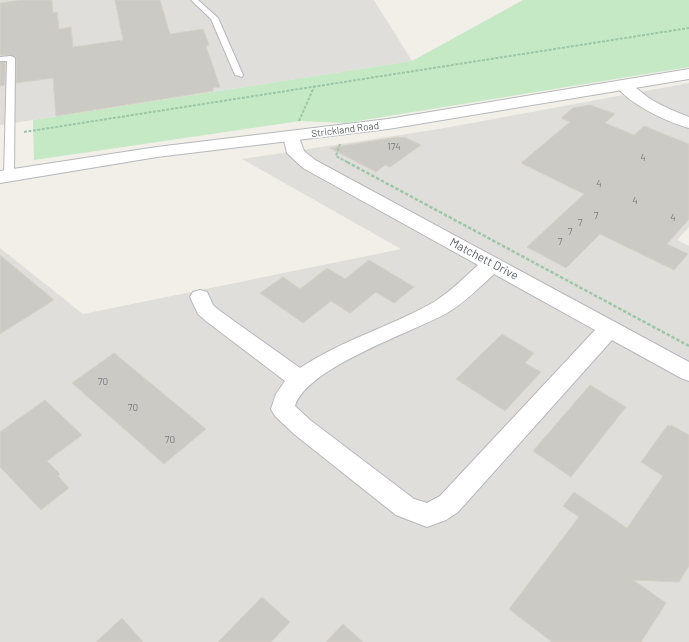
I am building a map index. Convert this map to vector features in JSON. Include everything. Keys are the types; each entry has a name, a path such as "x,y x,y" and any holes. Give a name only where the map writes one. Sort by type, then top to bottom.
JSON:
{"street":[{"name":"Strickland Road","path":"5,176 157,152 412,120 689,74"},
{"path":"623,85 633,96 652,107 689,123"},
{"name":"Matchett Drive","path":"296,135 296,153 309,164 689,372"},
{"path":"492,264 460,293 424,317 330,359 300,380 287,393 283,402 283,409 290,417 405,507 427,515 437,512 449,504 610,328"},
{"path":"200,297 205,309 213,316 300,380"}],"lane":[{"path":"194,0 214,18 239,75"},
{"path":"0,59 11,58 10,134 5,176"}],"path":[{"path":"10,134 689,28"},
{"path":"296,135 300,116 313,93 314,87"},
{"path":"347,142 340,144 336,156 689,346"}],"shaded area":[{"path":"0,0 374,0 412,61 0,125"},
{"path":"689,83 689,227 677,240 689,246 689,642 0,642 0,248 83,314 401,249 242,159 439,129"}],"green space":[{"path":"523,0 689,0 689,67 345,123 300,121 34,160 33,120 412,61"}],"building":[{"path":"22,0 52,0 53,13 57,12 59,29 71,27 73,47 123,40 115,0 160,0 170,34 203,29 209,45 206,46 220,87 213,88 213,91 56,116 53,78 16,83 16,58 11,55 0,55 0,3"},
{"path":"0,62 5,62 5,85 0,86"},
{"path":"590,105 615,114 605,123 634,135 644,126 689,144 689,219 667,244 688,254 674,270 600,234 566,268 527,247 584,194 521,163 570,122 561,118 573,108"},
{"path":"404,137 421,145 390,167 385,165 376,172 330,148"},
{"path":"0,255 54,300 0,334"},
{"path":"369,260 414,287 394,303 376,292 350,313 331,301 303,323 260,293 283,277 300,289 327,268 345,279"},
{"path":"502,334 534,353 525,363 541,372 505,411 456,379"},
{"path":"114,353 206,429 164,464 72,383"},
{"path":"590,385 626,407 571,477 533,451"},
{"path":"45,400 82,435 47,461 60,474 58,476 69,488 41,510 0,467 0,432"},
{"path":"668,425 670,427 671,425 689,435 689,566 679,582 633,580 666,603 641,642 552,642 509,609 579,517 563,506 574,492 627,528 663,476 641,462"},
{"path":"262,597 290,622 271,642 218,642"},
{"path":"122,618 143,642 96,642"},
{"path":"343,624 363,642 326,642"}]}
